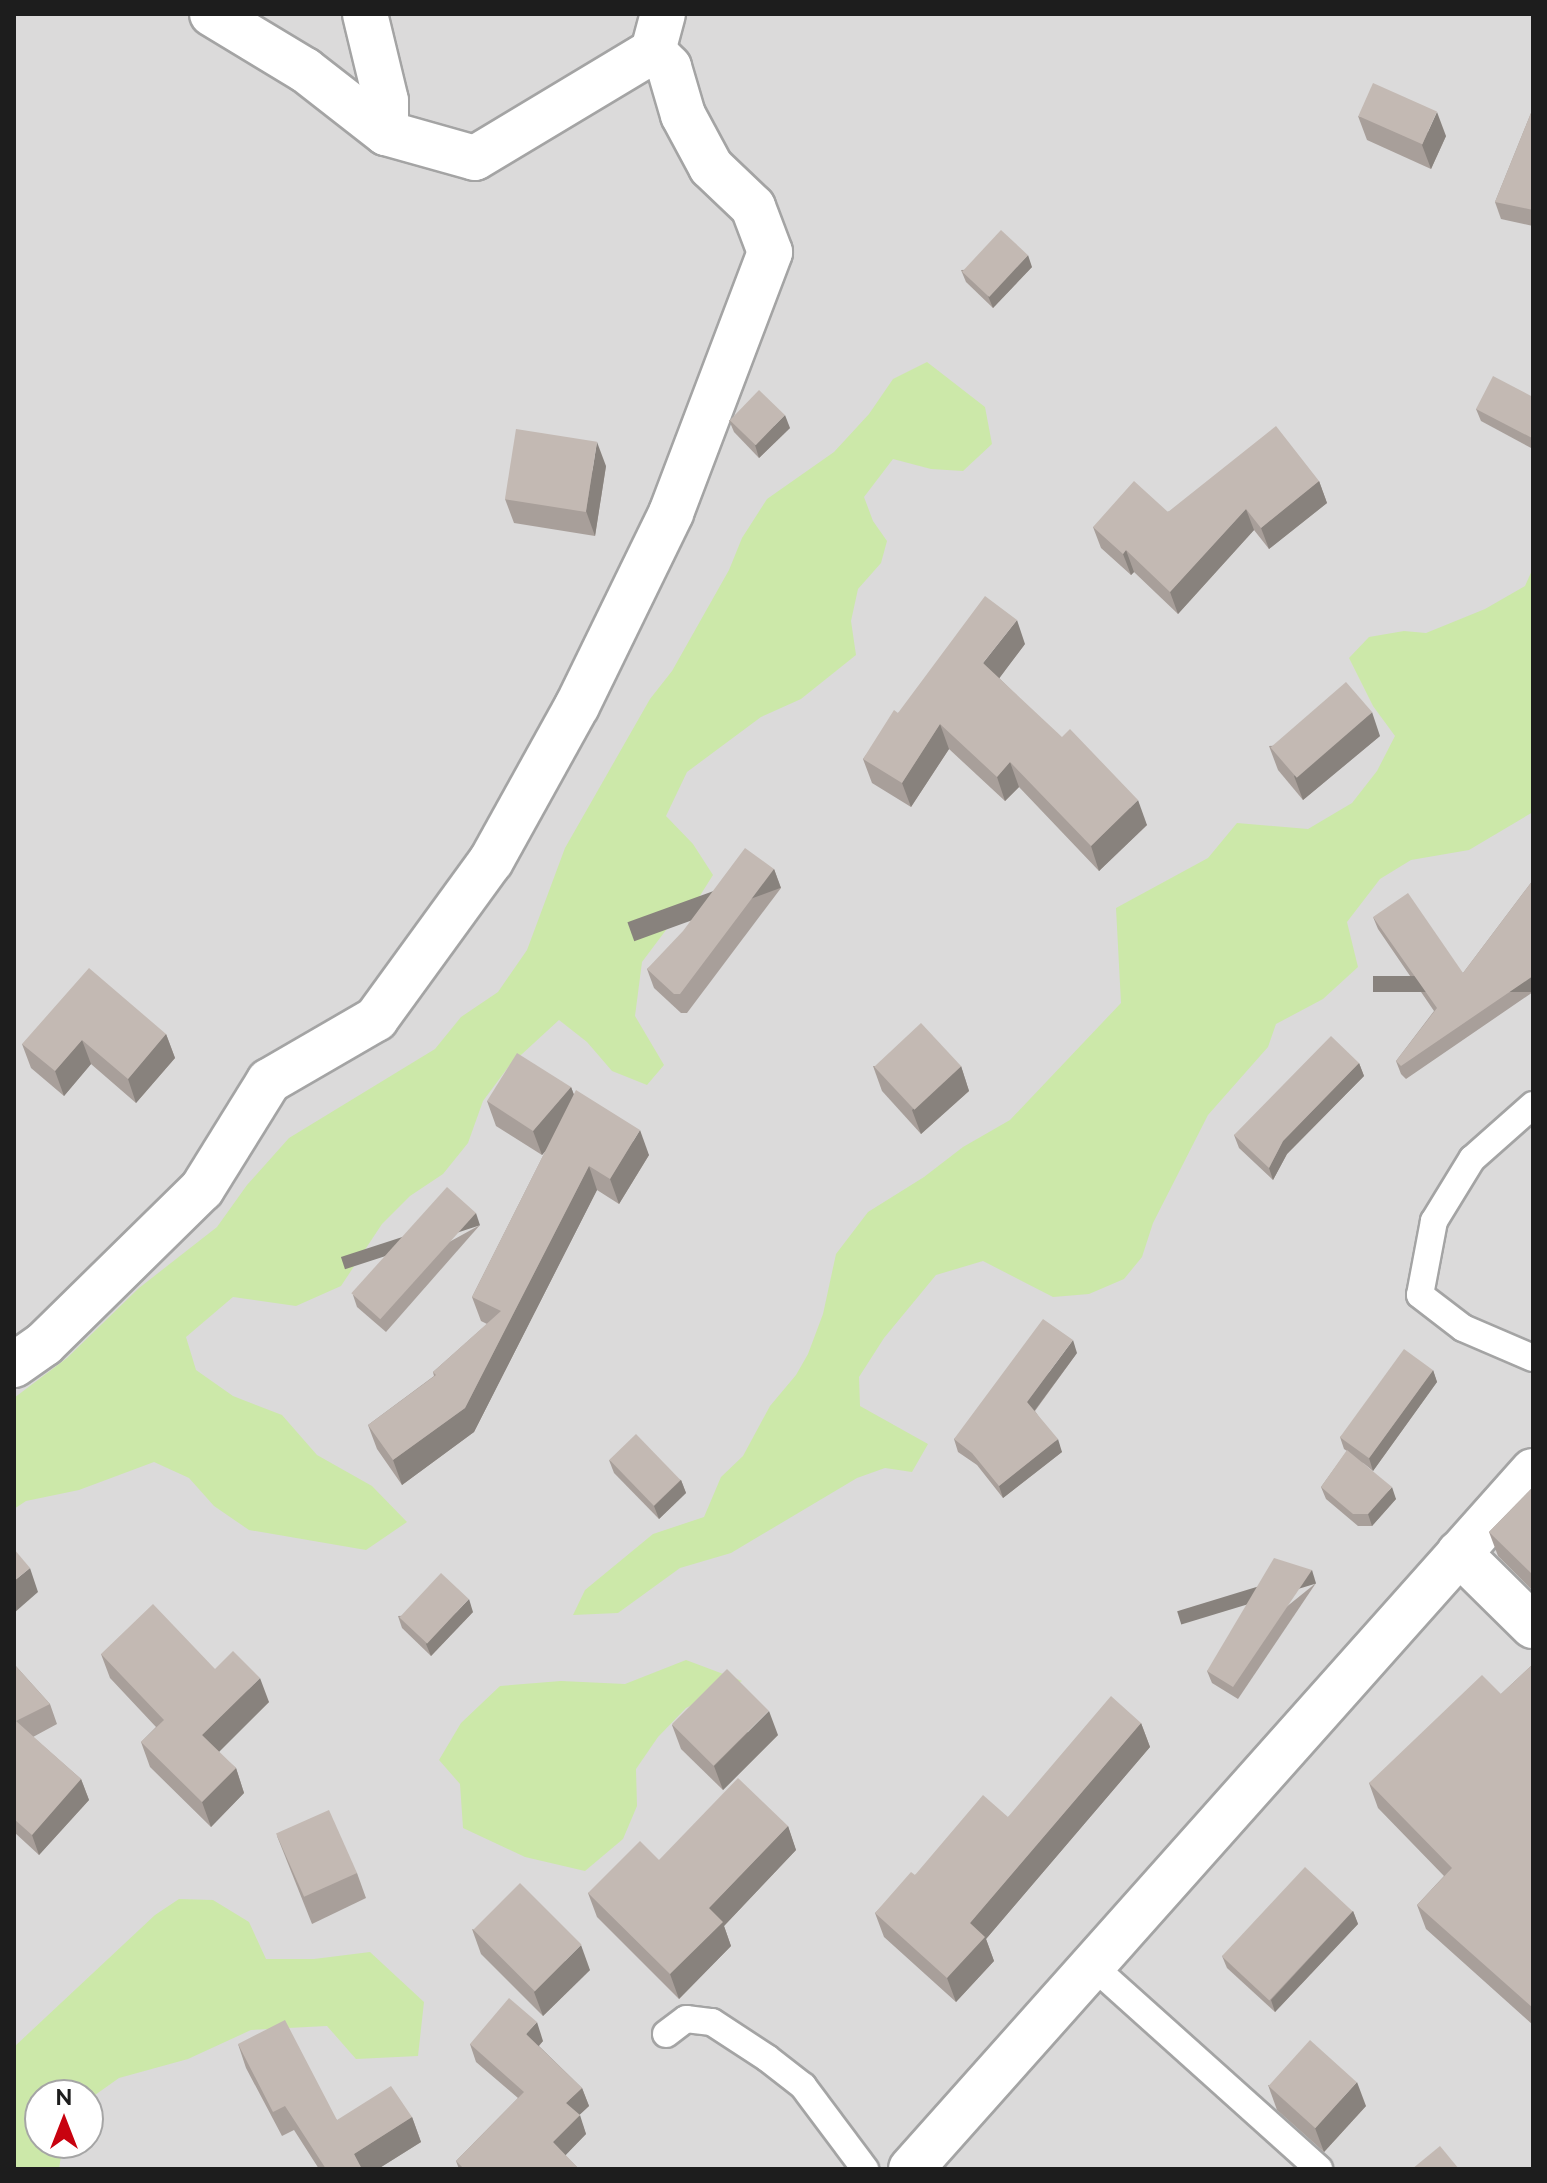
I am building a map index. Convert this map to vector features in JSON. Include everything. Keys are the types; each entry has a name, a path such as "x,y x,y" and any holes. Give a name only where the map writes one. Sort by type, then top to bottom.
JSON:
{"street":[{"path":"14,1365 44,1344 202,1189 269,1081 376,1019 491,861 577,706 671,513 770,252 753,207 711,167 683,115 658,32 475,158 386,133 305,70 212,14"},
{"path":"365,14 386,101 386,133"},
{"path":"911,2169 1533,1471"},
{"path":"1459,1553 1533,1626"}],"lane":[{"path":"1533,1105 1472,1159 1434,1221 1420,1295 1463,1328 1533,1358"},
{"path":"1093,1966 1319,2169"},
{"path":"666,2034 686,2019 712,2022 767,2058 803,2086 865,2169"}],"shaded area":[{"path":"14,14 1533,14 1533,2169 14,2169"}],"green space":[{"path":"927,362 985,407 992,444 963,471 931,469 893,459 864,497 873,521 887,541 881,563 858,589 851,621 856,655 801,699 761,717 687,772 666,816 693,844 713,875 696,902 669,926 642,962 635,1016 664,1065 647,1085 612,1071 587,1042 559,1020 509,1066 483,1101 468,1143 443,1174 410,1196 382,1224 341,1286 296,1306 233,1297 186,1337 196,1370 233,1396 282,1415 317,1455 372,1486 407,1522 366,1550 249,1530 214,1506 189,1478 154,1462 79,1490 26,1501 14,1509 14,1398 67,1358 139,1288 217,1227 247,1185 289,1138 435,1049 461,1017 498,992 527,950 565,848 650,699 672,671 729,570 742,538 767,499 834,452 869,414 893,379"},
{"path":"1533,568 1533,812 1469,850 1411,860 1380,879 1347,922 1358,967 1323,999 1276,1024 1268,1047 1208,1115 1153,1223 1142,1257 1124,1279 1089,1294 1053,1297 983,1261 936,1275 884,1338 859,1377 860,1406 928,1444 912,1472 885,1468 857,1478 731,1553 680,1568 618,1613 573,1615 585,1590 653,1534 704,1517 721,1477 743,1456 770,1406 796,1375 808,1354 823,1314 836,1254 868,1212 924,1177 963,1147 1010,1120 1121,1003 1116,908 1208,858 1237,823 1308,829 1352,803 1377,771 1395,736 1373,706 1349,658 1369,637 1404,631 1426,633 1485,609 1525,586"},
{"path":"686,1660 742,1681 686,1708 658,1737 636,1769 637,1806 623,1839 585,1871 525,1857 463,1828 460,1784 439,1760 461,1723 500,1686 561,1681 625,1684"},
{"path":"179,1899 213,1900 249,1922 266,1959 314,1959 370,1952 424,2002 418,2056 356,2059 327,2026 251,2030 188,2059 119,2078 104,2089 104,2079 24,2079 24,2159 61,2159 59,2169 14,2169 14,2047 155,1915"}],"building":[{"path":"1373,83 1437,111 1422,144 1358,116"},
{"path":"1533,108 1533,210 1495,202"},
{"path":"1001,230 1028,255 989,297 962,272"},
{"path":"1493,376 1533,397 1532,438 1476,409"},
{"path":"759,390 785,415 756,445 730,420"},
{"path":"1276,426 1319,481 1261,528 1246,509 1170,592 1126,550 1123,554 1093,527 1134,481 1168,512"},
{"path":"516,429 597,442 586,512 505,499"},
{"path":"985,596 1017,620 983,663 1062,737 1070,729 1138,800 1091,846 1010,762 997,777 940,724 902,783 863,759 894,710 898,713"},
{"path":"1346,682 1372,712 1297,778 1271,748"},
{"path":"745,848 774,869 680,994 674,994 647,969 683,931"},
{"path":"1533,880 1533,976 1401,1066 1396,1061 1437,1008 1373,917 1408,893 1463,973"},
{"path":"89,968 166,1034 128,1079 82,1040 55,1071 22,1044"},
{"path":"921,1023 961,1066 914,1110 874,1067"},
{"path":"1331,1036 1359,1063 1283,1141 1269,1168 1234,1135"},
{"path":"517,1053 571,1087 533,1131 487,1101"},
{"path":"576,1090 640,1130 610,1179 589,1166 465,1408 393,1460 368,1425 436,1375 433,1372 501,1311 472,1297"},
{"path":"447,1187 476,1213 380,1319 351,1293"},
{"path":"1043,1319 1073,1340 1027,1402 1058,1439 999,1486 972,1453 954,1439"},
{"path":"1404,1349 1433,1370 1369,1458 1340,1437"},
{"path":"636,1434 680,1480 654,1506 609,1460"},
{"path":"1347,1450 1392,1487 1368,1514 1353,1514 1321,1487"},
{"path":"1533,1487 1533,1575 1489,1532"},
{"path":"14,1549 30,1568 14,1581"},
{"path":"1274,1558 1312,1570 1233,1687 1207,1671"},
{"path":"441,1573 469,1599 427,1644 399,1618"},
{"path":"153,1604 215,1669 233,1651 260,1678 202,1735 236,1768 202,1802 141,1742 164,1720 101,1654"},
{"path":"14,1664 50,1704 16,1721 81,1779 32,1835 14,1819"},
{"path":"1533,1664 1533,2008 1417,1905 1452,1868 1369,1783 1482,1675 1501,1694"},
{"path":"727,1669 769,1711 714,1766 672,1724"},
{"path":"1111,1696 1141,1723 970,1923 985,1937 947,1978 875,1913 911,1872 915,1875 983,1795 1008,1817"},
{"path":"738,1778 788,1826 709,1908 723,1922 670,1974 588,1893 640,1841 659,1860"},
{"path":"329,1810 357,1873 304,1897 276,1834"},
{"path":"1305,1867 1353,1911 1269,2001 1222,1956"},
{"path":"520,1883 582,1945 535,1991 473,1930"},
{"path":"509,1998 537,2022 526,2034 582,2088 566,2103 580,2115 553,2142 579,2169 464,2169 456,2161 524,2092 470,2044"},
{"path":"285,2020 337,2120 391,2086 412,2117 354,2154 362,2169 326,2169 285,2106 273,2112 238,2044"},
{"path":"1310,2040 1357,2082 1315,2128 1269,2086"},
{"path":"1440,2146 1459,2169 1412,2169"}]}
